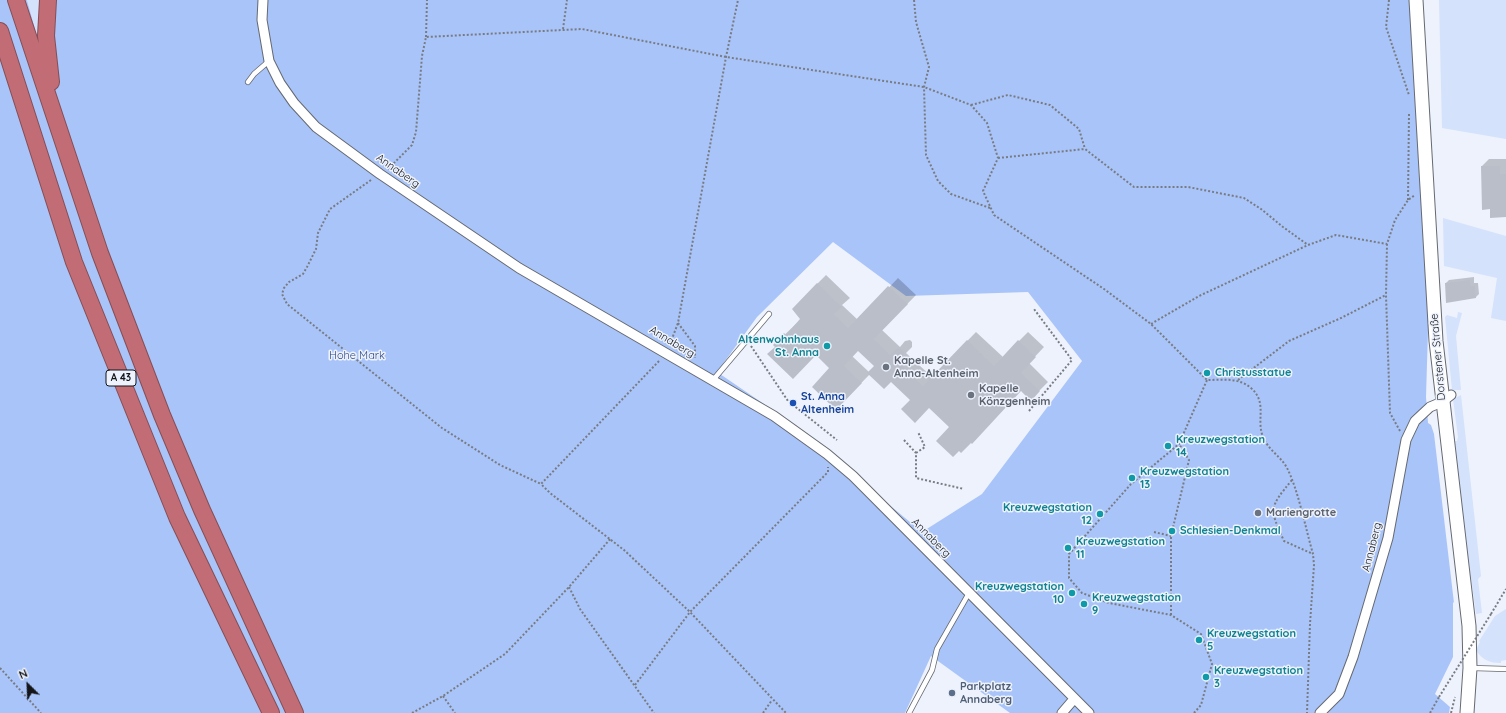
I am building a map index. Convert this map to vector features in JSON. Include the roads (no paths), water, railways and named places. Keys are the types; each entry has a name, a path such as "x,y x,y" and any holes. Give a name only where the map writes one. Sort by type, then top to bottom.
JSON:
{"highway":[{"name":"A 43","path":"16,0 100,253 165,422 202,510 295,713"},
{"path":"48,0 46,36 50,78 78,186"},
{"name":"A 43","path":"0,31 77,270 177,517 271,713"}],"main road":[{"name":"Dorstener Straße","path":"1416,0 1436,341 1446,398 1467,599 1470,668 1467,713"}],"street":[{"name":"Annaberg","path":"264,0 262,20 269,61 280,82 304,116 316,127 380,174 519,268 774,416 827,454 853,476 1089,713"},
{"name":"Annaberg","path":"1320,713 1339,694 1353,657 1388,538 1406,440 1415,421 1430,407 1446,398"},
{"path":"1062,713 1074,699"}],"lane":[{"path":"248,82 254,74 269,61"},
{"path":"713,380 769,314"},
{"path":"909,713 932,670 937,649 969,593"},
{"path":"1470,668 1506,669"}],"place":[{"name":"Altenwohnhaus St. Anna","path":"827,346"},
{"name":"Kapelle St. Anna-Altenheim","path":"886,367"},
{"name":"Christusstatue","path":"1207,373"},
{"name":"Kapelle Könzgenheim","path":"971,395"},
{"name":"St. Anna Altenheim","path":"793,403"},
{"name":"Kreuzwegstation 14","path":"1168,446"},
{"name":"Kreuzwegstation 13","path":"1132,478"},
{"name":"Mariengrotte","path":"1258,513"},
{"name":"Kreuzwegstation 12","path":"1100,514"},
{"name":"Schlesien-Denkmal","path":"1172,531"},
{"name":"Kreuzwegstation 11","path":"1068,548"},
{"name":"Kreuzwegstation 10","path":"1072,593"},
{"name":"Kreuzwegstation 9","path":"1084,604"},
{"name":"Kreuzwegstation 5","path":"1199,640"},
{"name":"Kreuzwegstation 3","path":"1206,677"},
{"name":"Parkplatz Annaberg","path":"952,693"}],"park label":[{"name":"Hohe Mark","path":"357,356"}]}
